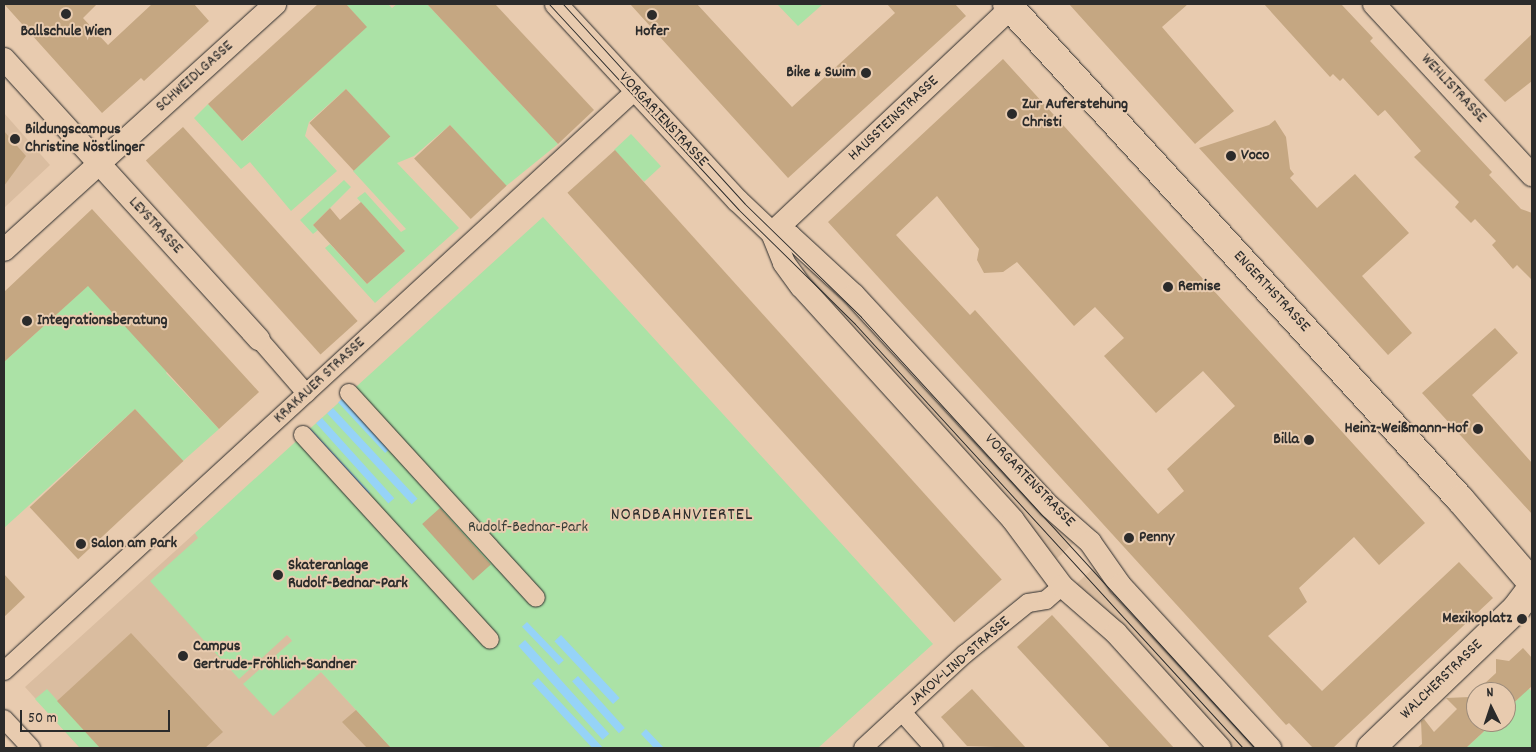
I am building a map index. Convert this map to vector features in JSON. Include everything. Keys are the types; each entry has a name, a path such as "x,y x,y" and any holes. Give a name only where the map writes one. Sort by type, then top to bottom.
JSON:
{"street":[{"name":"SCHWEIDLGASSE","path":"4,250 274,4"},
{"name":"VORGARTENSTRASSE","path":"556,4 737,200 772,233 784,263 801,286 1013,520 1062,586 1116,633 1220,748"},
{"name":"WEHLISTRASSE","path":"1374,4 1532,175"},
{"name":"HAUSSTEINSTRASSE","path":"772,233 1011,5"},
{"name":"ENGERTHSTRASSE","path":"1011,5 1460,499 1532,583"},
{"name":"LEYSTRASSE","path":"4,59 306,393"},
{"name":"KRAKAUER STRASSE","path":"4,670 636,90"},
{"name":"VORGARTENSTRASSE","path":"772,233 790,236 861,302 1049,506 1090,542 1120,585 1270,748"},
{"path":"349,393 536,598"},
{"path":"303,435 490,640"},
{"name":"JAKOV-LIND-STRASSE","path":"862,748 965,654 1028,603 1046,600 1062,586"},
{"name":"WALCHERSTRASSE","path":"1371,748 1516,609 1532,588"},
{"path":"902,712 934,748"},
{"path":"4,719 31,748"}],"shaded area":[{"name":"Bildungscampus Christine Nöstlinger","path":"4,113 50,165 4,208"},
{"path":"811,260 1078,539 1051,564 799,271"},
{"name":"Campus Gertrude-Fröhlich-Sandner","path":"195,533 391,748 80,748 25,687"},
{"path":"1099,563 1261,748 1228,748 1073,587"}],"green space":[{"path":"346,4 388,4 392,8 397,4 427,4 558,144 506,186 450,125 414,156 397,163 459,228 375,303 325,248 330,244 367,284 405,251 357,198 365,192 401,232 406,229 353,171 390,137 346,89 309,122 305,136 337,171 291,211 250,162 241,169 194,118 208,104 243,141 366,27"},
{"path":"777,4 823,4 798,26"},
{"path":"631,134 661,166 644,182 614,150"},
{"path":"344,180 351,187 313,225 318,230 313,234 300,220"},
{"name":"Rudolf-Bednar-Park","path":"543,217 933,644 818,748 391,748 321,672 273,716 243,684 292,641 290,638 287,635 239,679 150,581 198,538 195,533"},
{"path":"92,282 174,365 166,373 219,429 183,461 135,409 4,528 4,362"},
{"path":"1526,685 1532,692 1532,748 1466,748 1483,732 1516,732 1516,701"},
{"path":"47,689 100,748 80,748 35,699"}],"water":[{"path":"344,397 391,447 385,453 338,402"},
{"path":"333,408 418,499 412,504 327,413"},
{"path":"322,418 394,498 388,504 316,423"},
{"path":"310,428 370,492 364,498 304,433"},
{"path":"527,622 564,660 559,665 522,627"},
{"path":"561,635 620,698 613,704 554,641"},
{"path":"525,640 609,734 603,740 518,646"},
{"path":"578,676 625,728 619,733 572,681"},
{"path":"538,678 603,748 592,748 532,683"},
{"path":"646,729 664,748 654,748 641,734"}],"building":[{"path":"4,4 97,4 83,18 108,45 152,4 194,4 209,21 144,81 141,78 102,113"},
{"path":"318,4 346,4 367,27 242,141 208,104"},
{"path":"427,4 495,4 594,110 558,144"},
{"name":"Bike & Swim","path":"630,4 697,4 792,107 895,13 887,4 955,4 966,16 788,178"},
{"path":"1069,4 1188,4 1162,27 1234,111 1195,144"},
{"path":"1264,4 1341,4 1373,38 1370,41 1492,172 1489,175 1521,209 1532,213 1532,280 1517,265 1513,269 1492,245 1496,241 1475,219 1471,223 1455,207 1459,202 1414,157 1421,151 1385,110 1378,116 1343,78 1340,81 1333,74 1330,77"},
{"path":"1532,34 1532,81 1505,102 1484,80"},
{"path":"1003,59 1425,523 1379,565 1354,537 1299,588 1307,602 1268,636 1322,691 1459,562 1493,598 1333,748 1313,748 1289,723 1286,725 828,222","holes":["937,196 979,249 977,260 984,273 1003,272 1017,262 1074,326 1095,307 1124,338 1104,356 1156,413 1203,371 1235,406 1167,469 1184,491 1158,514 975,310 970,315 896,235"]},
{"path":"346,89 390,137 354,171 309,123"},
{"path":"1275,120 1286,137 1290,169 1294,174 1290,178 1317,208 1355,174 1409,233 1362,276 1412,333 1388,355 1199,148 1269,125"},
{"path":"450,125 507,186 471,219 414,158"},
{"path":"183,127 358,321 320,354 146,160"},
{"path":"4,131 26,156 4,186"},
{"path":"615,150 1002,580 954,622 567,193"},
{"path":"361,202 405,251 367,284 313,225 330,208 340,220"},
{"path":"92,209 259,392 219,429 88,286 4,362 4,292"},
{"name":"Heinz-Weißmann-Hof","path":"1495,328 1518,353 1472,395 1532,463 1532,514 1422,393"},
{"path":"135,409 183,461 78,559 30,507"},
{"path":"440,508 491,564 473,581 422,524"},
{"path":"4,574 25,597 4,617"},
{"path":"1052,615 1174,748 1110,748 1017,647"},
{"path":"131,633 223,732 205,748 100,748 57,701"},
{"path":"1523,648 1532,658 1532,686 1516,701 1516,682 1486,682 1496,673 1496,659 1509,661"},
{"path":"972,689 1026,748 967,746 941,717"},
{"path":"1466,697 1466,732 1483,732 1466,748 1417,748 1422,744 1421,721 1424,719 1434,732 1457,709 1446,698"},
{"path":"356,710 391,748 367,748 342,722"}],"tram line":[{"path":"549,4 738,209 855,324 1243,748"},
{"path":"563,4 745,204 861,317 1255,748"}],"place":[{"name":"Ballschule Wien","path":"66,14"},
{"name":"Hofer","path":"652,15"},
{"name":"Bike & Swim","path":"866,73"},
{"name":"Zur Auferstehung Christi","path":"1012,114"},
{"name":"Bildungscampus Christine Nöstlinger","path":"15,139"},
{"name":"Voco","path":"1231,156"},
{"name":"Remise","path":"1168,287"},
{"name":"Integrationsberatung","path":"27,321"},
{"name":"Heinz-Weißmann-Hof","path":"1478,429"},
{"name":"Billa","path":"1309,440"},
{"name":"Penny","path":"1129,538"},
{"name":"Salon am Park","path":"81,544"},
{"name":"Skateranlage Rudolf-Bednar-Park","path":"278,575"},
{"name":"Mexikoplatz","path":"1522,619"},
{"name":"Campus Gertrude-Fröhlich-Sandner","path":"183,656"}],"district":[{"name":"NORDBAHNVIERTEL","path":"682,516"}]}
